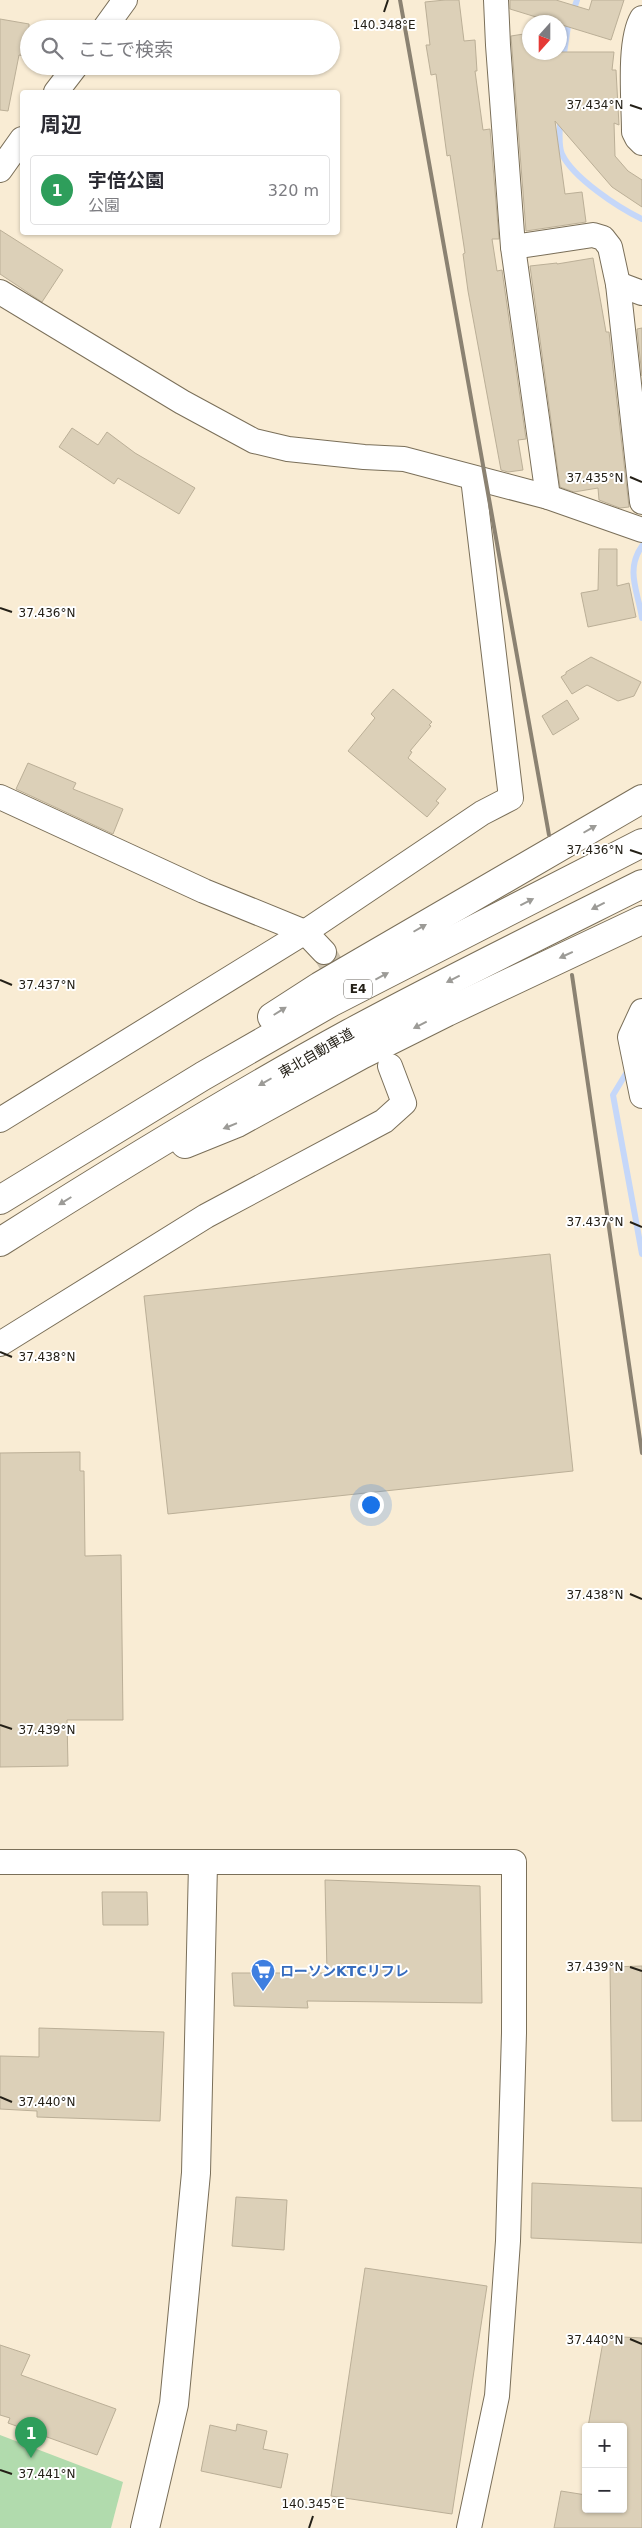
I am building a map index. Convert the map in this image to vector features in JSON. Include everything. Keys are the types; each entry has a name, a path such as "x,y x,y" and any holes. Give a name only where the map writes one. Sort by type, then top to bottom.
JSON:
{"main road":[{"path":"82,1149 197,1064 320,986 642,799"},
{"name":"E4","path":"0,1200 82,1149 330,1003 642,843"},
{"name":"東北自動車道","path":"0,1242 106,1174 348,1035 431,990 642,884"},
{"path":"106,1174 237,1123 361,1055 446,1012 642,920"},
{"path":"145,2528 174,2404 196,2173 204,1864"}],"street":[{"path":"111,20 125,0"},
{"path":"496,0 513,247 548,497"},
{"path":"642,18 639,23 633,56 634,132 642,143"},
{"path":"58,90 69,75"},
{"path":"0,170 20,142"},
{"path":"513,247 593,234 603,238 610,247 618,284 642,502"},
{"path":"618,284 642,293"},
{"path":"0,292 212,420 254,441 298,450 404,458 548,497 642,530"},
{"path":"0,1120 305,932 482,813 511,798 473,478"},
{"path":"0,797 204,891 305,932 324,952"},
{"path":"642,1011 630,1037 642,1096"},
{"path":"0,1344 206,1216 384,1121 404,1103 390,1066"},
{"path":"0,1862 204,1864 514,1862 514,2033 507,2251 497,2396 469,2528"}],"green space":[{"path":"0,2435 123,2482 111,2528 0,2528"}],"building":[{"path":"459,0 464,41 475,40 477,71 475,71 483,130 490,129 499,239 492,239 497,271 502,270 526,439 518,440 523,470 508,472 501,470 468,291 463,254 465,253 450,155 447,156 436,74 431,75 426,45 430,45 425,2"},
{"path":"510,0 556,0 589,10 592,0 624,0 611,40 567,26 567,15 530,15 510,9"},
{"path":"0,19 20,22 20,55 8,111 0,110"},
{"path":"522,34 522,60 567,60 567,52 614,52 612,70 616,70 619,125 614,123 615,156 628,171 642,180 642,207 612,187 555,121 565,194 582,192 586,222 526,231 511,36"},
{"path":"0,230 63,270 42,302 0,274"},
{"path":"593,258 606,332 609,332 629,507 620,508 599,500 598,488 574,492 560,487 530,266"},
{"path":"642,328 642,376 637,329"},
{"path":"72,428 98,445 107,432 135,453 195,488 179,514 118,478 114,484 59,447"},
{"path":"599,549 617,549 617,586 629,583 636,617 588,627 581,593 598,590"},
{"path":"591,657 641,682 634,696 618,701 587,685 572,694 561,677"},
{"path":"393,689 432,722 429,725 431,726 410,751 412,752 408,758 446,789 436,801 439,803 427,817 348,751 375,718 371,714"},
{"path":"567,700 579,719 553,735 542,716"},
{"path":"28,763 76,783 73,789 123,809 113,834 16,789"},
{"path":"550,1254 573,1471 168,1514 144,1296"},
{"path":"80,1452 80,1471 84,1471 85,1556 121,1555 123,1720 67,1720 68,1766 0,1767 0,1453"},
{"path":"325,1880 480,1886 482,2003 307,2001 308,2008 234,2006 232,1973 327,1973"},
{"path":"102,1892 147,1892 148,1925 103,1925"},
{"path":"642,1966 642,2121 612,2121 610,1967"},
{"path":"39,2028 164,2032 160,2121 37,2117 37,2111 0,2109 0,2056 39,2057"},
{"path":"532,2183 642,2188 642,2243 531,2238"},
{"path":"236,2197 287,2200 284,2250 232,2246"},
{"path":"365,2268 487,2286 452,2514 331,2496"},
{"path":"604,2336 642,2338 642,2528 554,2528 561,2491 582,2494 582,2513 627,2513 627,2423 589,2423"},
{"path":"0,2345 30,2355 21,2375 116,2409 97,2455 8,2423 10,2418 0,2415"},
{"path":"237,2424 267,2431 263,2449 288,2454 281,2488 201,2471 210,2425 236,2431"}],"waterway":[{"path":"567,33 577,0"},
{"path":"560,120 560,147 562,154 576,173 621,208 642,219"},
{"path":"642,546 637,555 633,572 642,618"},
{"path":"630,1067 613,1095 642,1254"}],"tunnel":[{"path":"324,952 375,1041"}],"railway":[{"path":"400,0 549,835"},
{"path":"572,975 642,1453"}],"place":[{"name":"ローソンKTCリフレ","path":"263,1992"},
{"name":"宇倍公園","path":"31,2458"}]}
